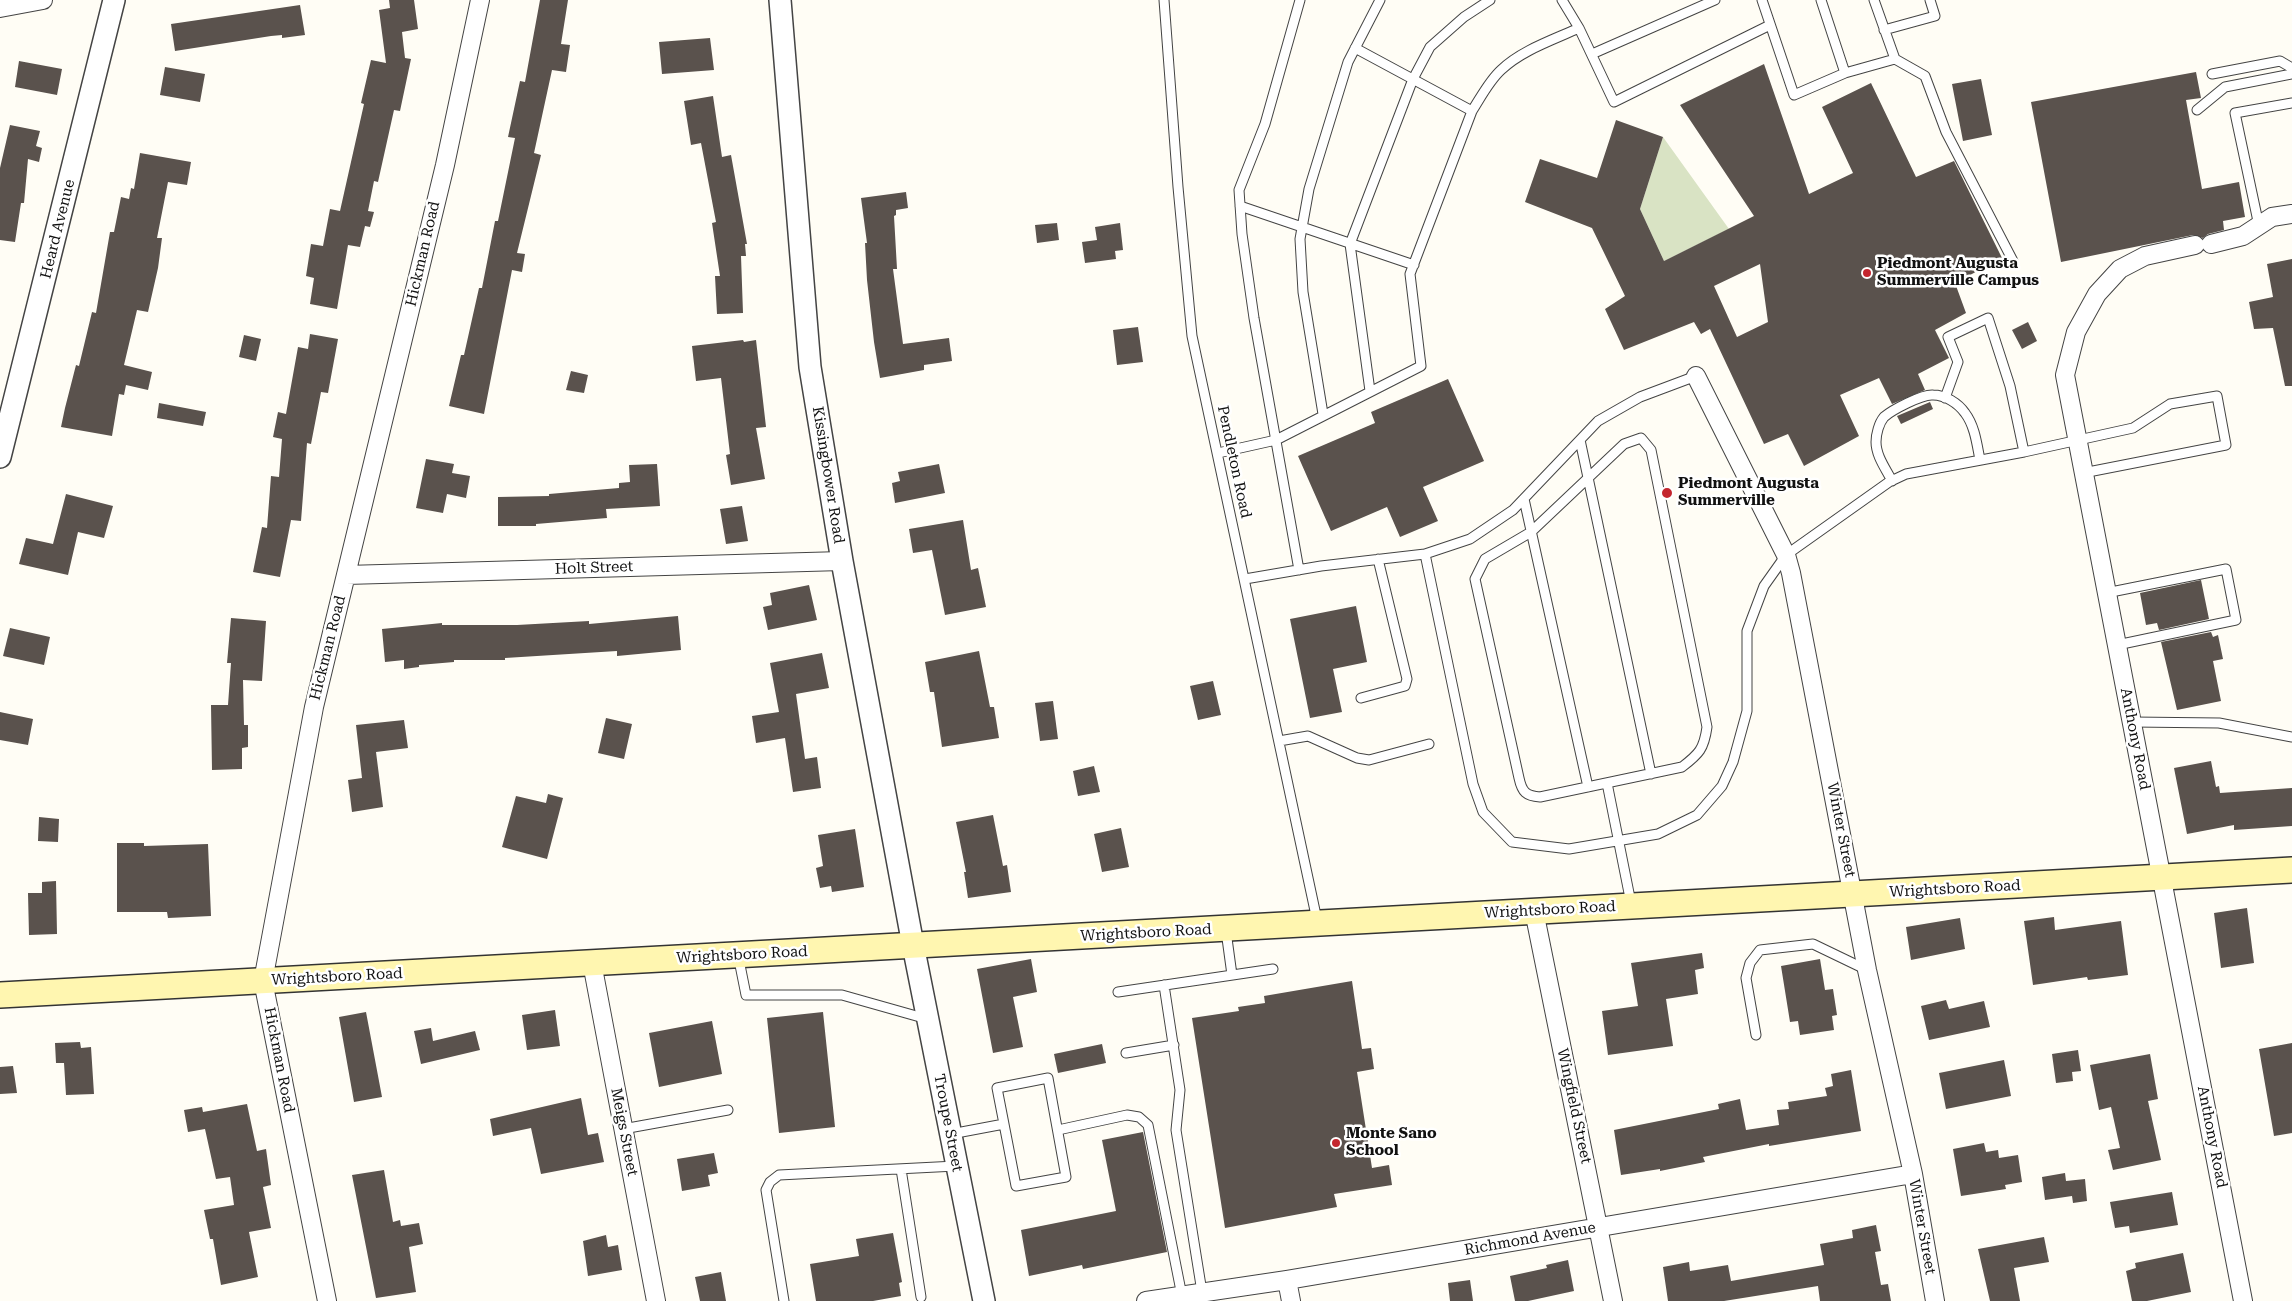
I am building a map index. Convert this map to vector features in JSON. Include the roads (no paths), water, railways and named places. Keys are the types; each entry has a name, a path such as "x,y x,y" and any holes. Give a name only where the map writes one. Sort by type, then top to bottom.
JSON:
{"main road":[{"name":"Wrightsboro Road","path":"0,995 2292,870"}],"street":[{"path":"0,8 43,0"},
{"name":"Heard Avenue","path":"0,457 7,408 114,0"},
{"name":"Hickman Road","path":"327,1301 263,981 314,707 444,165 480,0"},
{"name":"Kissingbower Road","path":"780,0 810,366 842,561 913,945"},
{"name":"Anthony Road","path":"2244,1301 2065,375 2076,332 2096,294 2120,269 2145,256 2243,236 2272,217 2292,214"},
{"name":"Winter Street","path":"1696,376 1786,555 1854,894 1867,970 1913,1174 1935,1301"},
{"name":"Holt Street","path":"346,575 842,561"},
{"name":"Wingfield Street","path":"1534,911 1613,1301"},
{"name":"Troupe Street","path":"913,945 984,1301"},
{"name":"Meigs Street","path":"592,963 656,1301"},
{"name":"Richmond Avenue","path":"1146,1301 1288,1280 1913,1174"},
{"path":"1288,1280 1291,1301"}],"lane":[{"name":"Pendleton Road","path":"1164,0 1178,187 1192,336 1318,923"},
{"path":"1300,0 1265,124 1239,190 1254,318 1300,570"},
{"path":"1323,414 1303,292 1300,239 1310,189 1348,62 1379,0"},
{"path":"1370,391 1350,244 1412,79 1430,47 1464,17 1490,0"},
{"path":"1563,0 1592,54 1614,102 1770,25"},
{"path":"1592,54 1715,0"},
{"path":"1762,0 1794,95 1845,73 1895,59"},
{"path":"1821,0 1845,73"},
{"path":"1874,0 1895,59 1925,76 1946,132 2013,261"},
{"path":"1884,30 1934,16 1930,0"},
{"path":"1218,453 1276,440 1323,414 1421,366 1410,274 1472,111 1485,89 1501,70 1524,54 1579,28"},
{"path":"1355,48 1472,111"},
{"path":"2212,74 2280,61 2292,68"},
{"path":"2197,110 2225,87 2292,74"},
{"path":"2260,226 2235,113 2292,103"},
{"path":"1240,206 1414,265"},
{"path":"1945,398 1958,362 1948,337 1988,318 2010,386 2024,452"},
{"path":"1245,579 1378,559 1425,554 1470,539 1513,510 1598,421 1640,397 1696,376"},
{"path":"1892,481 1878,454 1876,442 1878,429 1883,418 1894,410 1927,395 1945,398 1956,403 1966,413 1973,429 1980,460"},
{"path":"1425,554 1473,784 1483,812 1512,842 1569,849 1658,834 1697,815 1722,786 1733,762 1747,711 1747,631 1764,586 1786,555 1892,481 1906,474 2024,452 2133,428 2170,404 2217,396 2226,445 2084,473"},
{"path":"1641,438 1651,450 1707,727 1705,742 1699,754 1682,767 1540,798 1528,796 1521,789 1475,579 1485,558 1531,532 1624,444 1641,438"},
{"path":"1580,440 1651,774"},
{"path":"1524,499 1588,787"},
{"path":"1361,698 1405,686 1407,679 1378,559"},
{"path":"2106,593 2226,569 2236,620 2117,645"},
{"path":"2133,722 2219,723 2292,737"},
{"path":"1279,741 1308,736 1357,758 1369,760 1429,744"},
{"path":"1607,783 1631,906"},
{"path":"1225,928 1232,975"},
{"path":"1756,1035 1746,978 1750,963 1760,950 1813,944 1867,970"},
{"path":"738,955 746,995 842,995 927,1019"},
{"path":"1118,992 1273,969"},
{"path":"1164,985 1180,1090 1176,1130 1202,1292"},
{"path":"1126,1053 1174,1045"},
{"path":"1048,1078 1066,1177 1016,1186 1004,1124 997,1088 1048,1078"},
{"path":"624,1129 728,1110"},
{"path":"1058,1130 1127,1115 1139,1117 1148,1126 1182,1296"},
{"path":"951,1134 1004,1124"},
{"path":"784,1301 766,1190 770,1182 779,1176 957,1166"},
{"path":"901,1169 921,1297"}],"place":[{"name":"Piedmont Augusta Summerville Campus","path":"1867,273"},
{"name":"Piedmont Augusta Summerville","path":"1667,493"},
{"name":"Monte Sano School","path":"1336,1143"}]}
